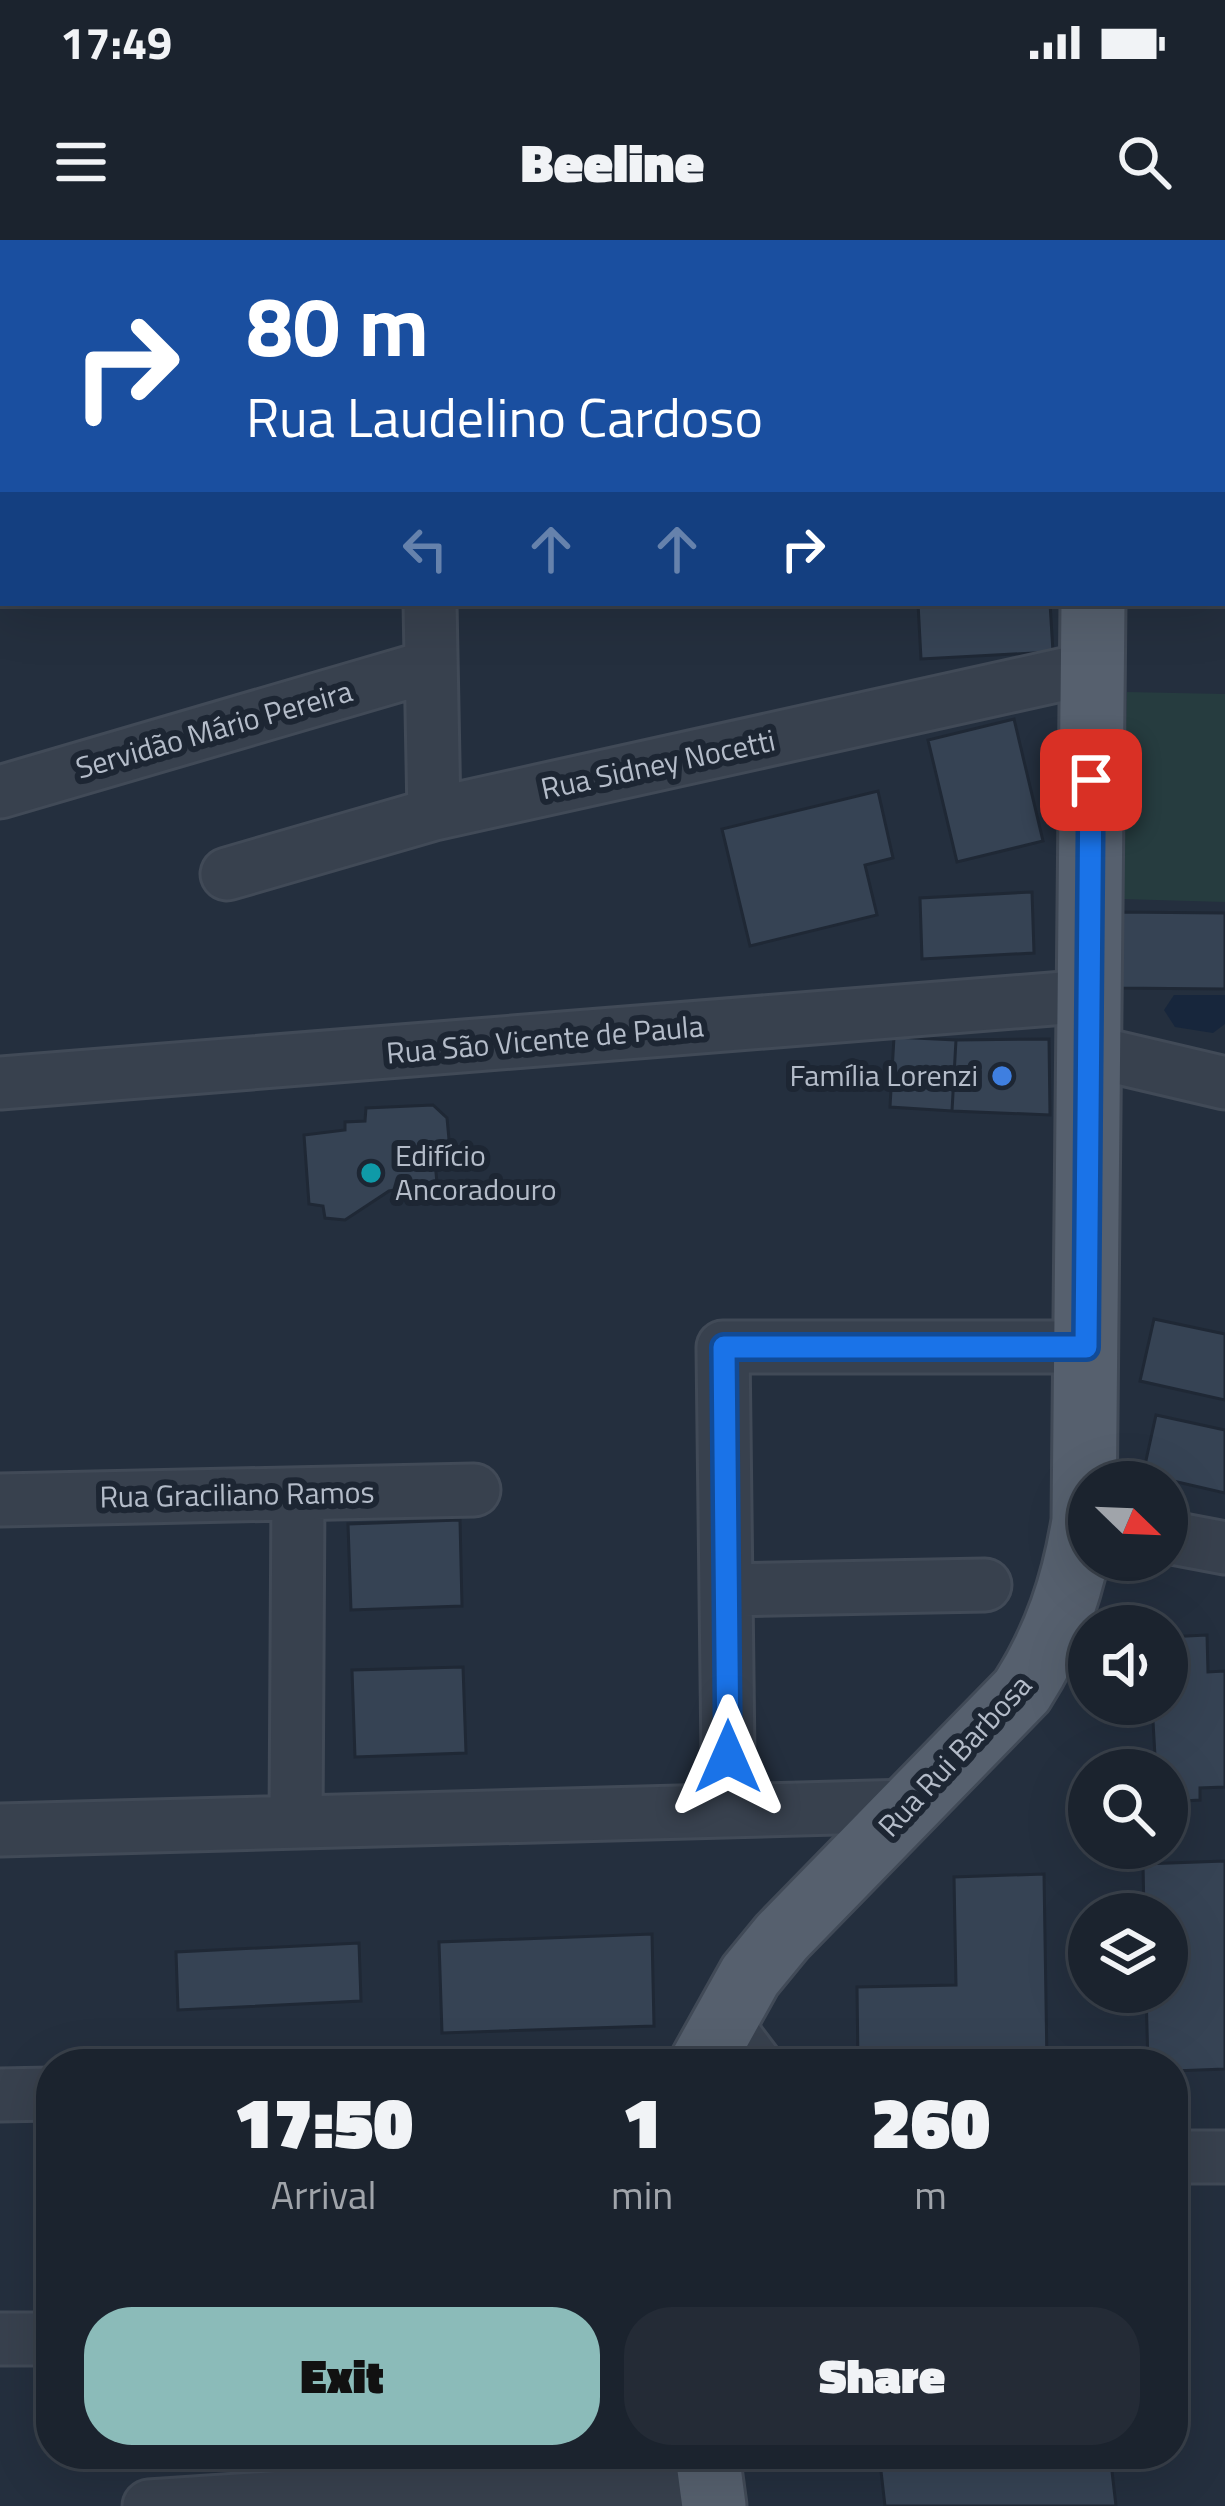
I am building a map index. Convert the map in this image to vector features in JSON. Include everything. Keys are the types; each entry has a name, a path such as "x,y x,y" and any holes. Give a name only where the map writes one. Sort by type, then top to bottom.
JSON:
{"main road":[{"name":"Rua Rui Barbosa","path":"1087,1461 1093,606"},
{"name":"Rua Rui Barbosa","path":"727,2049 782,1937 1022,1691 1048,1652 1071,1581"}],"street":[{"path":"430,606 427,667 434,814"},
{"name":"Servidão Mário Pereira","path":"0,792 427,667"},
{"name":"Rua Sidney Nocetti","path":"227,874 434,814 1092,668"},
{"name":"Rua São Vicente de Paula","path":"0,1083 1089,1023 1225,1083"},
{"path":"728,1757 724,1347 1086,1347"},
{"name":"Rua Graciliano Ramos","path":"0,1500 474,1490"},
{"path":"296,1822 298,1494"},
{"path":"1188,1541 1225,1548"},
{"path":"727,1590 985,1585"},
{"path":"0,1830 910,1806"},
{"path":"0,2095 36,2094"},
{"path":"1188,2157 1225,2157"},
{"path":"0,2339 36,2338"},
{"path":"149,2506 711,2484"}],"green space":[{"path":"1127,692 1225,694 1225,902 1121,899"}],"water":[{"path":"1174,995 1225,995 1225,1024 1213,1033 1175,1027 1164,1010"}],"building":[{"path":"918,606 1050,606 1053,652 921,659"},
{"path":"1014,719 1043,841 957,862 928,740"},
{"path":"878,791 893,858 865,865 877,915 750,946 722,829"},
{"path":"1032,892 1034,953 922,959 920,898"},
{"path":"1116,912 1225,913 1225,989 1115,988"},
{"path":"894,1037 956,1040 952,1111 890,1107"},
{"name":"Família Lorenzi","path":"1049,1039 1050,1115 952,1111 956,1040"},
{"name":"Edifício Ancoradouro","path":"433,1105 447,1118 450,1150 435,1162 437,1183 389,1191 345,1220 325,1218 323,1206 309,1204 304,1135 345,1130 345,1122 365,1121 366,1108"},
{"path":"1154,1319 1225,1334 1225,1400 1140,1381"},
{"path":"1156,1415 1225,1430 1225,1493 1188,1484 1188,1461 1146,1461"},
{"path":"460,1520 462,1606 351,1610 348,1524"},
{"path":"1207,1635 1208,1672 1225,1671 1225,1787 1200,1788 1200,1800 1188,1801 1188,1749 1155,1749 1153,1725 1188,1725 1188,1636"},
{"path":"463,1667 466,1753 355,1757 352,1670"},
{"path":"1225,1861 1225,2069 1188,2070 1188,2049 1148,2049 1147,2013 1188,2013 1188,1893 1144,1893 1143,1869 1188,1869 1188,1862"},
{"path":"1044,1874 1047,2049 858,2049 857,1987 956,1985 954,1877"},
{"path":"652,1934 654,2026 442,2033 439,1942"},
{"path":"359,1943 361,2001 178,2010 176,1952"},
{"path":"881,2469 1112,2469 1116,2506 885,2506"}],"place":[{"name":"Família Lorenzi","path":"1002,1076"},
{"name":"Edifício Ancoradouro","path":"371,1173"}],"route":[{"path":"728,1757 724,1347 1086,1347 1091,780"}]}
